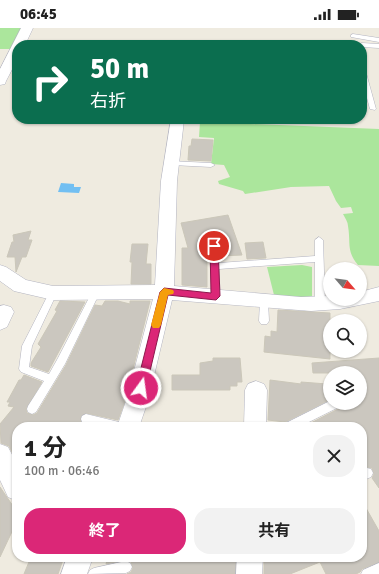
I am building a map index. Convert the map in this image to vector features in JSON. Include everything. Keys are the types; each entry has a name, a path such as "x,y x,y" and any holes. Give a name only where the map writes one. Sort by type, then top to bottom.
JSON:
{"street":[{"path":"21,40 27,28"},
{"path":"0,81 12,58"},
{"path":"130,422 137,401 164,292 169,181 177,124"},
{"path":"0,272 21,286 53,293 164,292 264,301 320,304 361,299 379,294"},
{"path":"255,422 256,390"},
{"path":"0,455 12,479"},
{"path":"74,574 78,562"},
{"path":"250,562 250,574"}],"lane":[{"path":"351,28 354,40"},
{"path":"353,36 379,40"},
{"path":"367,45 379,46"},
{"path":"367,87 373,109"},
{"path":"172,163 211,166"},
{"path":"319,240 320,304"},
{"path":"214,246 216,296"},
{"path":"215,266 319,259"},
{"path":"32,409 62,361 96,292"},
{"path":"51,379 24,369 27,346 53,293"},
{"path":"264,301 264,321"},
{"path":"298,422 323,410"},
{"path":"86,419 98,422"},
{"path":"94,574 126,567"},
{"path":"366,574 379,569"}],"green space":[{"path":"0,28 23,28 17,40 12,40 12,49 0,49"},
{"path":"200,124 251,124 379,129 379,266 367,265 367,262 356,262 354,260 350,251 348,224 343,214 353,213 351,207 341,208 329,186 291,187 245,194 243,191 219,184 218,181 230,177 224,165 211,164 214,138 199,137"},
{"path":"302,265 312,267 312,296 304,301 275,299 267,267"}],"water":[{"path":"61,183 74,184 74,187 81,187 79,193 58,192"}],"building":[{"path":"192,139 213,140 211,161 188,160 189,146 191,146"},
{"path":"228,215 242,255 220,256 219,245 215,242 211,243 208,246 209,256 207,256 207,287 182,285 182,248 188,248 181,223"},
{"path":"31,231 28,240 32,240 26,257 22,257 16,272 15,257 7,257 12,242 14,242 13,235"},
{"path":"263,242 266,258 247,259 245,243"},
{"path":"132,244 148,244 146,264 151,264 151,284 131,284 132,262 130,262"},
{"path":"60,301 85,302 48,372 31,366 31,363 41,347 38,344 57,311 55,310"},
{"path":"105,301 118,301 130,304 130,301 150,301 125,401 118,420 86,413 81,416 81,422 12,422 12,452 9,446 1,443 0,424 14,407 8,406 10,402 7,402 19,380 21,380 24,375 42,382 26,409 27,413 33,415 37,413 66,365 95,305 102,306"},
{"path":"278,310 330,313 323,314 323,358 330,359 264,352 265,336 271,337 271,331 277,332"},
{"path":"213,358 240,358 242,382 237,382 237,386 230,386 230,390 172,390 172,375 200,375 200,363 213,361"},
{"path":"379,358 379,488 372,478 374,474 372,468 367,467 367,422 313,422 336,410 367,410 367,366 323,366 323,373 313,373 312,363"},
{"path":"270,380 301,384 301,382 323,384 323,403 285,422 268,420"},
{"path":"0,487 12,505 12,532 0,557"},
{"path":"367,510 379,531 379,562 362,569 356,574 326,574 320,562 367,562"},
{"path":"29,562 62,562 58,574 24,574"},
{"path":"131,562 236,562 235,574 127,574 131,572 133,568"},
{"path":"264,562 320,562 290,574 264,574"}],"slow traffic":[{"path":"156,325 164,292 169,292"}],"route":[{"path":"141,388 164,292 216,296 214,246"}]}
